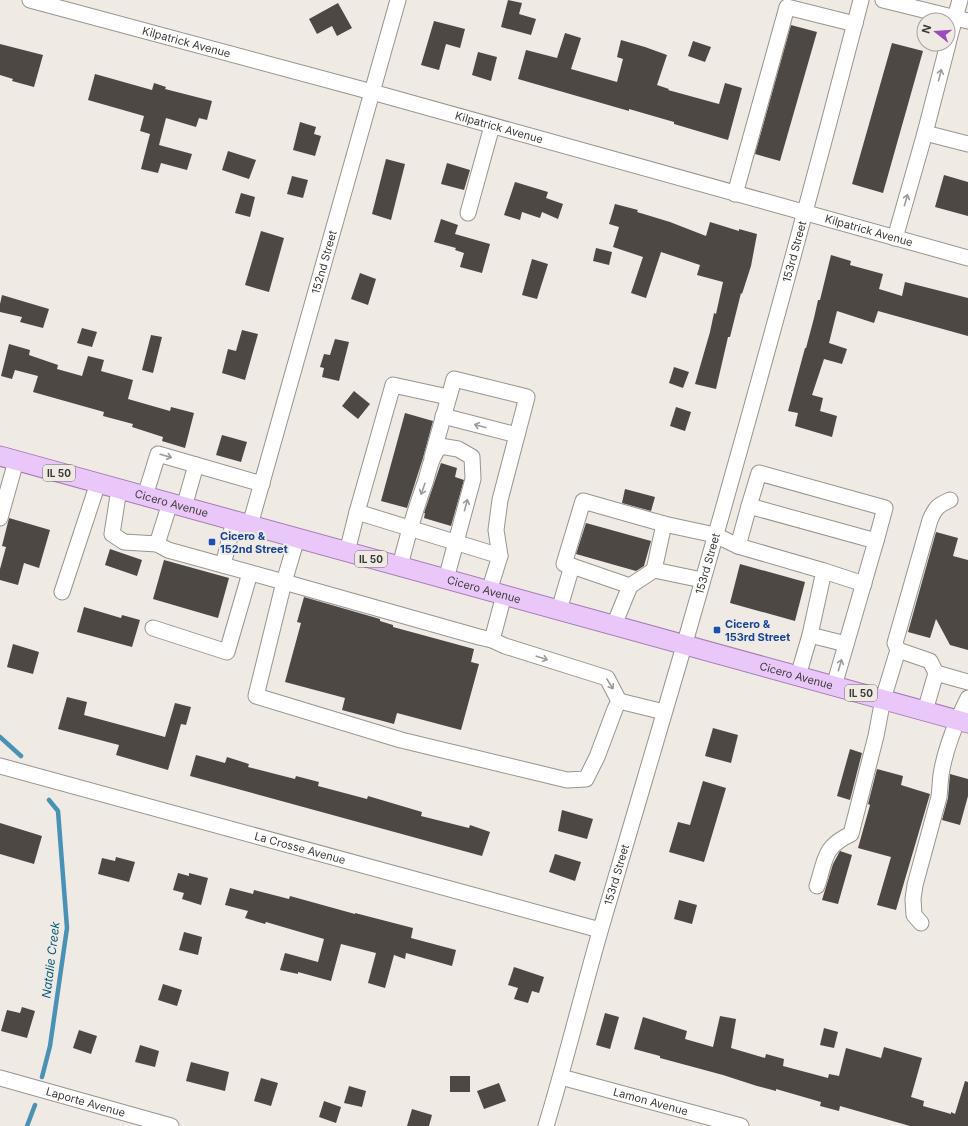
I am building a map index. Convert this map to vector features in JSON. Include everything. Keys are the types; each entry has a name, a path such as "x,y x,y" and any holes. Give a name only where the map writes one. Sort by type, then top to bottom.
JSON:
{"main road":[{"name":"Cicero Avenue","path":"8,459 963,721"}],"street":[{"name":"Kilpatrick Avenue","path":"30,0 372,92 968,258"},
{"name":"152nd Street","path":"223,565 262,484 398,0"},
{"name":"153rd Street","path":"546,1126 561,1077 600,930 715,535 805,213 861,0"},
{"path":"883,0 961,19"},
{"path":"956,28 961,19 960,0"},
{"path":"735,194 787,7 855,24"},
{"path":"895,238 925,133 946,52"},
{"path":"468,213 492,126"},
{"path":"925,133 968,144"},
{"path":"400,566 409,528 426,478 454,379 527,398 500,500 496,530 500,556 497,593 499,643"},
{"path":"347,552 393,385 448,397"},
{"path":"443,416 517,435"},
{"path":"432,457 440,446 458,449 472,457 473,479 446,579"},
{"path":"145,496 158,454 262,484"},
{"path":"0,518 8,459"},
{"path":"157,544 196,465"},
{"path":"738,546 759,473 885,508 834,686"},
{"path":"62,592 98,483"},
{"path":"119,489 112,534 124,542 157,544 168,550 499,643 607,678 620,701 664,712"},
{"path":"817,886 828,850 840,840 851,834 876,736 883,699 898,650 895,642 930,520 934,510 950,500"},
{"path":"630,586 564,564 583,501 664,524 715,535 738,546 864,584"},
{"path":"749,506 876,541"},
{"path":"357,512 500,556"},
{"path":"614,625 630,586 654,570 664,524"},
{"path":"297,538 284,582 256,696 401,740 567,780 586,779 597,757 615,708 620,701"},
{"path":"559,610 572,566"},
{"path":"654,570 702,580"},
{"path":"798,676 810,635 824,571"},
{"path":"153,628 227,652 250,573"},
{"path":"810,635 846,644"},
{"path":"898,650 930,661 936,673 925,711"},
{"path":"936,673 968,682"},
{"path":"920,924 914,915 913,899 915,885 940,792 941,776 947,752 963,721 968,698"},
{"name":"La Crosse Avenue","path":"0,766 600,930"},
{"name":"Lamon Avenue","path":"561,1077 741,1126"},
{"name":"Laporte Avenue","path":"0,1078 171,1126"}],"building":[{"path":"508,0 522,3 519,14 536,19 531,35 501,27"},
{"path":"338,3 352,28 337,36 332,26 317,34 309,19"},
{"path":"434,21 465,29 460,48 446,44 439,70 421,65"},
{"path":"791,25 817,32 780,161 755,154"},
{"path":"565,33 581,38 571,69 617,82 623,59 617,57 621,40 667,55 657,85 669,89 668,90 719,104 725,83 742,88 728,140 674,124 674,122 629,109 629,111 518,79 526,50 557,58"},
{"path":"693,41 711,47 705,62 688,56"},
{"path":"892,43 916,49 916,52 923,52 883,193 852,184"},
{"path":"0,44 43,55 34,87 12,81 13,79 0,75"},
{"path":"478,52 497,57 491,81 472,75"},
{"path":"95,74 152,90 154,83 166,87 165,89 212,101 207,120 199,118 196,127 166,118 159,145 192,154 187,170 161,163 158,173 141,169 150,134 140,131 144,116 88,100"},
{"path":"300,122 316,127 314,134 321,136 315,156 293,150"},
{"path":"228,151 256,160 249,179 222,170"},
{"path":"386,159 405,164 391,220 372,214"},
{"path":"447,163 470,170 464,190 441,184"},
{"path":"944,175 968,182 968,216 935,207"},
{"path":"292,176 308,180 303,198 287,194"},
{"path":"515,182 548,192 546,198 563,204 558,219 542,212 540,218 522,212 520,220 504,215"},
{"path":"241,193 255,197 250,217 235,213"},
{"path":"615,204 638,210 637,212 670,222 706,236 710,222 739,231 739,229 757,234 751,266 742,294 741,293 730,337 728,337 716,389 695,384 714,313 716,314 723,282 697,275 700,265 661,252 646,298 631,293 643,257 613,247 619,227 609,224"},
{"path":"441,219 458,225 455,234 490,244 482,273 460,267 464,253 455,250 456,248 434,242"},
{"path":"261,231 284,238 269,292 245,285"},
{"path":"596,248 612,252 609,265 593,261"},
{"path":"831,255 851,261 850,265 883,274 879,289 902,296 905,282 968,298 968,336 878,311 874,323 837,311 829,343 847,349 842,364 824,359 812,395 823,398 820,411 837,416 832,437 795,426 798,413 788,411 818,300 820,300"},
{"path":"532,259 548,264 537,299 522,295"},
{"path":"360,273 376,279 368,305 351,299"},
{"path":"2,295 49,309 43,328 20,322 22,317 0,312"},
{"path":"82,328 97,332 92,347 77,343"},
{"path":"242,330 258,334 245,380 222,373 228,349 236,351"},
{"path":"151,335 162,337 153,373 142,370"},
{"path":"335,339 349,342 339,381 322,377 324,368 320,367 324,354 330,355"},
{"path":"9,344 30,350 29,355 58,365 57,369 82,376 88,356 104,360 101,371 133,380 128,399 170,411 171,407 194,413 185,448 162,441 163,437 132,427 133,424 103,416 104,412 33,392 38,376 15,370 12,379 1,376"},
{"path":"674,367 689,372 683,388 669,383"},
{"path":"354,391 370,404 358,419 342,406"},
{"path":"676,407 691,412 685,431 670,426"},
{"path":"405,413 433,421 407,508 381,501"},
{"path":"222,435 247,442 241,462 216,455"},
{"path":"441,463 457,468 455,477 464,480 451,526 424,518 424,513"},
{"path":"625,489 655,497 651,511 622,503"},
{"path":"9,518 50,530 39,568 24,563 18,585 0,580 0,569 6,547 2,546"},
{"path":"586,523 651,541 644,566 636,571 576,554"},
{"path":"936,532 958,538 953,556 968,560 968,650 950,645 936,619 930,638 908,632"},
{"path":"110,549 142,560 137,576 105,565"},
{"path":"164,560 229,578 218,618 153,599"},
{"path":"740,564 805,582 795,621 730,603"},
{"path":"304,597 380,619 380,621 393,625 393,627 474,649 471,662 479,664 461,730 397,713 394,724 342,710 345,698 285,682 301,623 297,622"},
{"path":"84,607 121,618 122,615 140,620 132,647 77,632"},
{"path":"13,644 39,652 33,674 7,667"},
{"path":"67,697 87,702 84,715 165,737 175,703 191,707 186,725 181,724 168,770 116,755 119,745 58,729"},
{"path":"713,728 738,735 731,763 705,756"},
{"path":"850,749 862,753 850,800 837,796"},
{"path":"196,755 225,763 227,757 249,764 248,767 295,779 296,776 319,782 318,786 367,799 368,796 422,812 421,816 469,828 470,825 490,832 482,856 190,776"},
{"path":"877,769 903,776 901,785 930,794 896,910 877,905 891,857 858,848 870,805 868,804"},
{"path":"950,774 968,779 968,796 960,825 942,820 948,798"},
{"path":"703,781 726,788 704,862 669,852 678,822 690,825"},
{"path":"562,810 593,819 587,839 558,831"},
{"path":"0,823 42,836 34,864 0,854"},
{"path":"840,851 852,855 838,904 822,900 833,864"},
{"path":"555,854 581,862 575,881 549,872"},
{"path":"116,857 135,862 129,882 98,874 102,858 115,861"},
{"path":"178,873 189,876 189,873 208,878 201,905 182,899 184,893 173,890"},
{"path":"230,888 253,894 254,890 289,899 290,896 413,928 411,938 456,950 452,966 406,953 405,959 394,955 385,988 368,983 376,953 341,944 331,981 298,972 298,974 280,970 285,953 318,962 324,939 266,922 265,924 245,918 248,911 225,905"},
{"path":"679,900 697,905 692,924 674,919"},
{"path":"184,932 202,937 198,955 179,950"},
{"path":"514,967 544,977 539,993 532,991 528,1003 514,999 518,988 508,985"},
{"path":"163,984 182,990 177,1006 158,1000"},
{"path":"22,1007 35,1011 27,1038 1,1031 7,1010 20,1013"},
{"path":"605,1013 619,1017 610,1049 596,1045"},
{"path":"720,1016 736,1019 731,1048 765,1058 766,1054 784,1059 783,1066 828,1078 829,1074 839,1076 846,1048 881,1058 884,1047 922,1058 911,1097 924,1101 923,1106 955,1114 965,1081 968,1082 968,1126 910,1126 840,1106 839,1111 820,1106 821,1102 776,1089 776,1091 757,1086 634,1049 643,1017 687,1031 685,1039 713,1047"},
{"path":"824,1028 838,1032 834,1048 820,1045"},
{"path":"79,1030 97,1036 91,1054 73,1048"},
{"path":"140,1045 159,1051 155,1067 135,1062"},
{"path":"191,1062 229,1072 225,1091 186,1081"},
{"path":"450,1076 470,1076 470,1092 450,1092"},
{"path":"261,1078 278,1083 271,1106 254,1101"},
{"path":"499,1083 506,1101 484,1109 477,1091"},
{"path":"349,1086 366,1091 362,1107 344,1103"},
{"path":"324,1101 341,1107 336,1123 319,1117"},
{"path":"412,1109 432,1115 429,1126 407,1126"}],"waterway":[{"name":"Natalie Creek","path":"0,737 21,756"},
{"name":"Natalie Creek","path":"42,1077 50,1046 67,928 58,811 49,800"},
{"name":"Natalie Creek","path":"27,1126 35,1105"}],"place":[{"name":"Cicero & 152nd Street","path":"212,542"},
{"name":"Cicero & 153rd Street","path":"717,630"}]}
